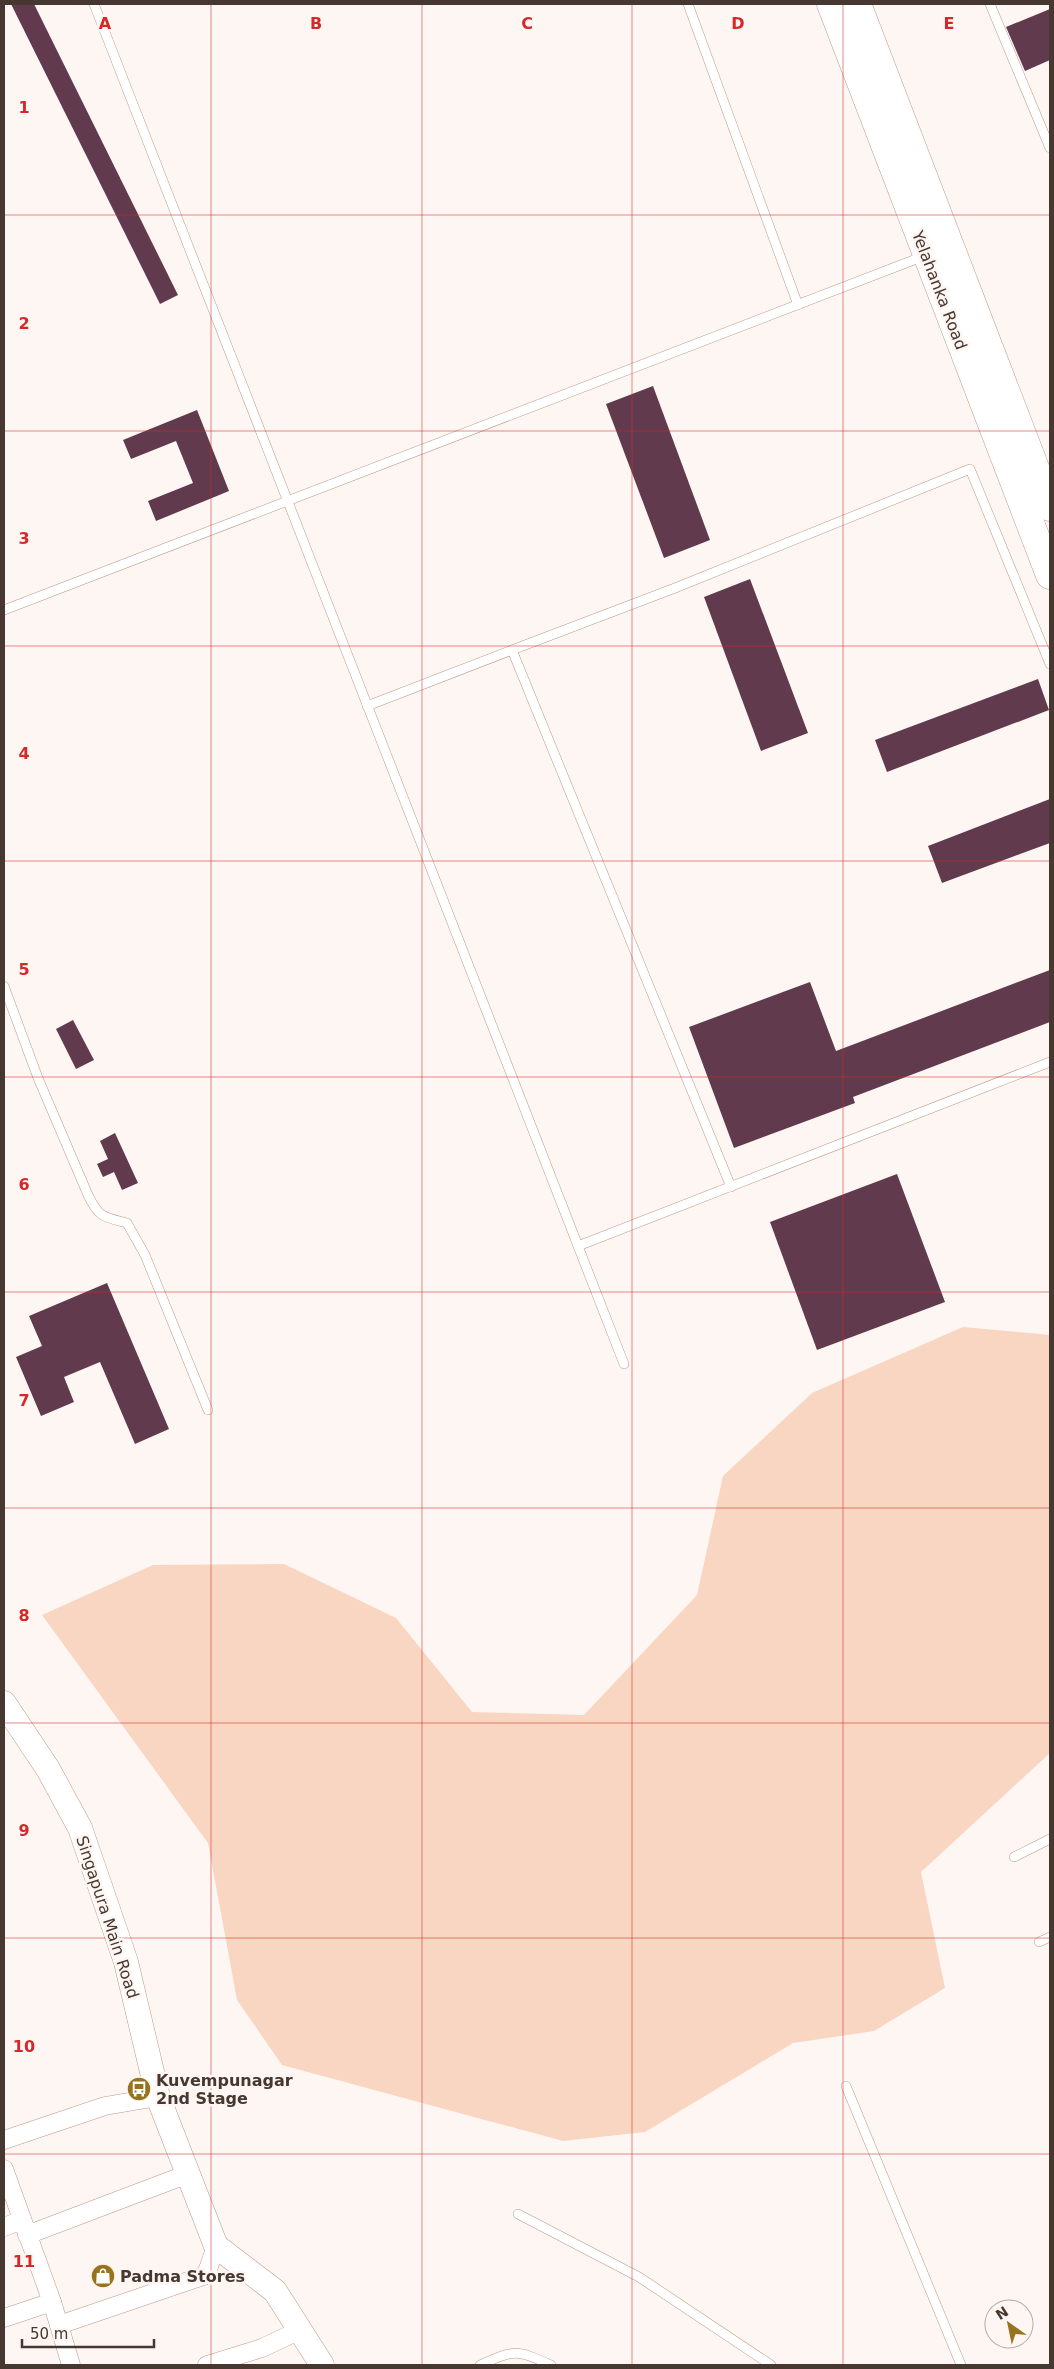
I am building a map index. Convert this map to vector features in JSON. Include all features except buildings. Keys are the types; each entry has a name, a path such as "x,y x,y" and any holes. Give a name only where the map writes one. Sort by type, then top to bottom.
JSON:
{"main road":[{"name":"Yelahanka Road","path":"831,4 1050,575"},
{"name":"Yelahanka Road","path":"857,4 1050,507"}],"street":[{"name":"Singapura Main Road","path":"4,1703 48,1768 80,1828 126,1962 158,2097 216,2246"},
{"path":"4,2140 105,2106 158,2097"},
{"path":"4,2170 52,2302 71,2365"},
{"path":"4,2227 25,2227 188,2174"},
{"path":"59,2325 206,2275 216,2246 275,2291 322,2365"},
{"path":"4,2318 52,2302"},
{"path":"207,2365 262,2348 300,2330"}],"lane":[{"path":"94,4 624,1364"},
{"path":"688,4 798,305"},
{"path":"990,4 1050,148"},
{"path":"4,610 927,255"},
{"path":"368,706 684,584 970,469 1050,664"},
{"path":"512,650 731,1187"},
{"path":"4,986 38,1078 95,1210 102,1216 127,1223 145,1255 208,1410"},
{"path":"578,1246 1050,1062"},
{"path":"1014,1857 1050,1838"},
{"path":"1040,1942 1050,1937"},
{"path":"846,2086 961,2365"},
{"path":"518,2214 639,2277 771,2365"},
{"path":"480,2365 506,2353 523,2352 551,2365"}],"shaded area":[{"path":"963,1327 1050,1335 1050,1753 921,1872 945,1988 874,2031 793,2043 645,2132 563,2141 282,2065 237,2000 208,1843 42,1615 153,1565 284,1564 396,1618 472,1712 584,1715 697,1595 723,1476 812,1393"}],"place":[{"name":"Kuvempunagar 2nd Stage","path":"139,2089"},
{"name":"Padma Stores","path":"103,2276"}]}
